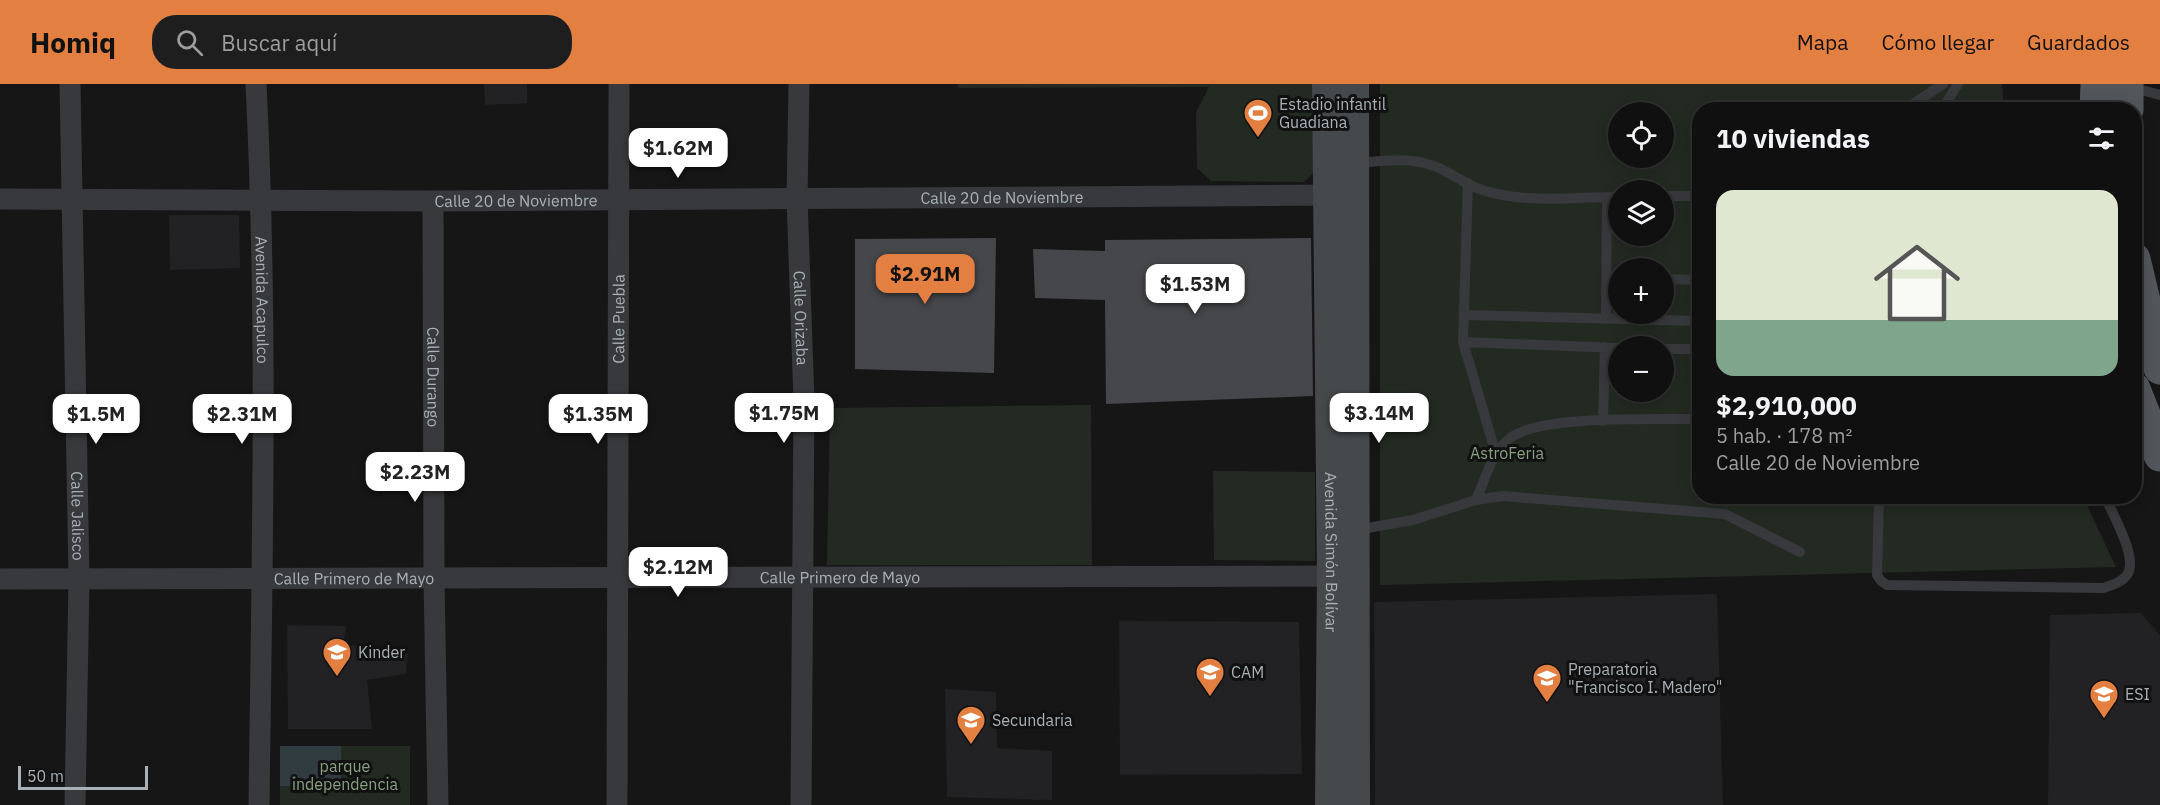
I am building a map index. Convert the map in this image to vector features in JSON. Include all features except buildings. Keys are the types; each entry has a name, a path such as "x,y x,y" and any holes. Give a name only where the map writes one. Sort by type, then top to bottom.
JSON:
{"main road":[{"path":"2106,102 2120,91"},
{"path":"2142,293 2160,368"},
{"path":"2142,409 2160,454"}],"street":[{"name":"Calle Jalisco","path":"70,84 79,579 75,805"},
{"name":"Avenida Acapulco","path":"256,84 262,200 259,805"},
{"name":"Calle Puebla","path":"617,805 619,84"},
{"name":"Calle Orizaba","path":"799,84 797,198 804,402 801,805"},
{"name":"Avenida Simón Bolívar","path":"1327,84 1341,163"},
{"name":"Avenida Simón Bolívar","path":"1354,84 1341,163 1341,195 1344,576 1355,805"},
{"name":"Calle 20 de Noviembre","path":"0,199 433,201 1341,195"},
{"name":"Calle Durango","path":"433,201 434,579 438,805"},
{"name":"Avenida Simón Bolívar","path":"1330,805 1344,576"},
{"name":"Calle Primero de Mayo","path":"0,579 1344,576"}],"lane":[{"path":"1916,102 1943,84"},
{"path":"1947,102 1958,84"},
{"path":"2120,91 2160,95"},
{"path":"1341,163 1412,161 1431,164 1451,172 1484,191 1505,196 1607,197 1606,319"},
{"path":"1468,183 1463,342 1496,454"},
{"path":"1674,196 1692,196"},
{"path":"1674,279 1692,280"},
{"path":"1464,315 1692,321"},
{"path":"1463,342 1608,347"},
{"path":"1603,421 1605,347"},
{"path":"1674,349 1692,350"},
{"path":"1476,500 1496,454 1509,439 1526,429 1552,423 1692,419"},
{"path":"1343,532 1413,520 1476,500 1503,496 1725,514 1800,552"},
{"path":"1880,504 1877,575 1887,585 2103,588 2119,583 2127,576 2131,567 2129,553 2108,504"}],"shaded area":[{"path":"484,84 527,84 527,103 485,105"},
{"path":"169,215 239,215 240,268 170,270"},
{"name":"Preparatoria \"Francisco I. Madero\"","path":"1717,594 1723,805 1375,805 1374,602"},
{"name":"ESI","path":"2141,613 2160,635 2160,805 2048,805 2050,615"},
{"name":"CAM","path":"1119,621 1299,622 1302,774 1120,775"},
{"name":"Kinder","path":"287,625 346,626 344,645 408,649 406,674 367,680 372,729 288,729"},
{"name":"Secundaria","path":"945,689 996,692 997,748 1052,751 1052,800 947,797"},
{"path":"280,746 341,746 341,787 280,786"}],"green space":[{"name":"Estadio infantil Guadiana","path":"958,84 1319,84 1319,167 1304,182 1211,181 1197,168 1196,112 1209,87 958,88"},
{"name":"AstroFeria","path":"1380,84 2002,84 2003,102 1692,102 1692,504 2086,504 2116,567 1380,585"},
{"path":"1091,405 1092,565 827,565 830,408"},
{"path":"1213,471 1315,472 1315,561 1214,560"},
{"name":"parque independencia","path":"280,746 410,746 410,805 280,805"}],"place":[{"name":"Estadio infantil Guadiana","path":"1258,138"},
{"name":"Kinder","path":"337,678"},
{"name":"CAM","path":"1210,698"},
{"name":"Preparatoria \"Francisco I. Madero\"","path":"1547,704"},
{"name":"ESI","path":"2104,720"},
{"name":"Secundaria","path":"971,746"}]}
